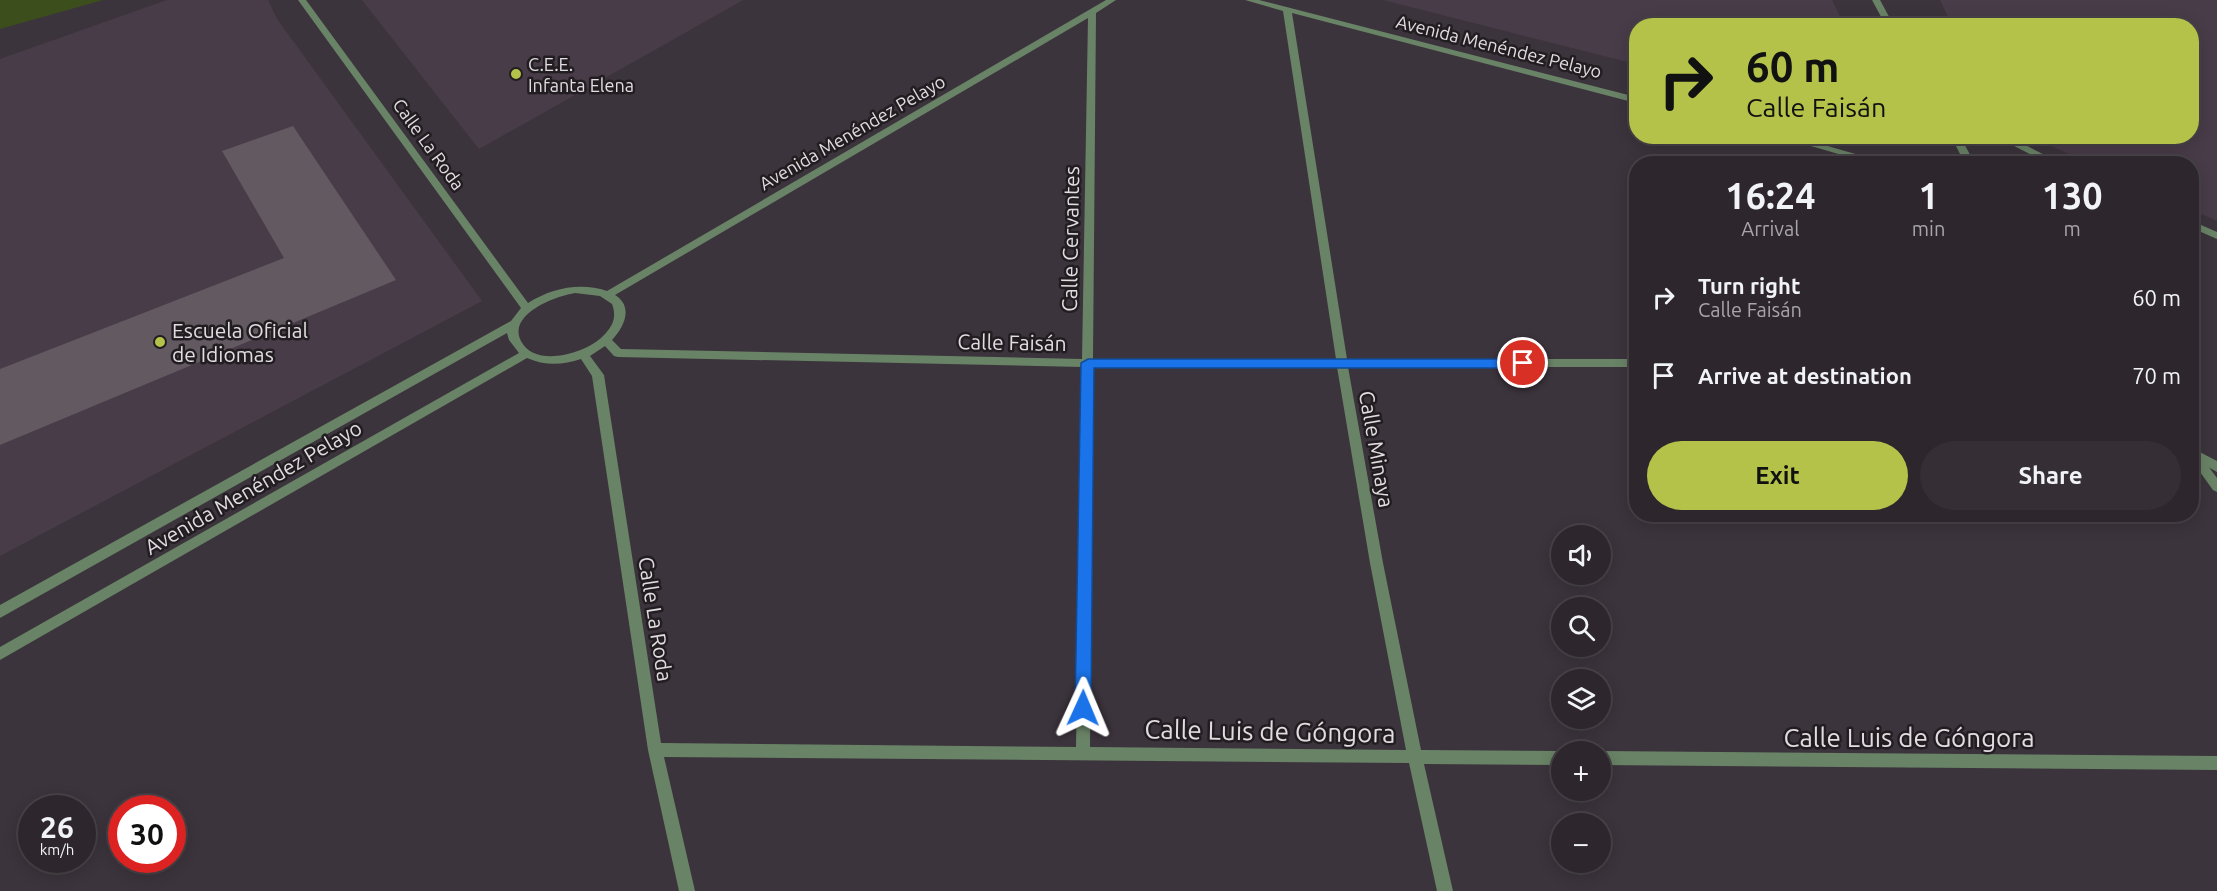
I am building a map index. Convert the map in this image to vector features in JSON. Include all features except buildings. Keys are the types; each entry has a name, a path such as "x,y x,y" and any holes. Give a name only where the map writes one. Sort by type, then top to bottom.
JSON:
{"street":[{"name":"Calle La Roda","path":"302,0 527,309"},
{"name":"Avenida Menéndez Pelayo","path":"609,294 1112,0"},
{"name":"Avenida Menéndez Pelayo","path":"1249,0 1629,98"},
{"path":"1876,0 1886,18"},
{"name":"Calle Minaya","path":"1287,11 1341,364 1413,757 1445,891"},
{"name":"Calle Cervantes","path":"1083,753 1092,12"},
{"path":"1810,144 1856,156"},
{"path":"2016,144 2041,156"},
{"path":"2199,227 2217,236"},
{"path":"575,289 593,289 609,294 619,303 622,316 617,329 607,341 584,355 551,361 534,358 519,350 514,342 516,323 527,309 543,298 575,289"},
{"name":"Avenida Menéndez Pelayo","path":"0,612 516,323"},
{"name":"Calle Faisán","path":"607,341 618,353 1088,363 1629,363"},
{"name":"Avenida Menéndez Pelayo","path":"0,654 526,354"},
{"name":"Calle La Roda","path":"584,355 598,375 655,750 687,891"},
{"path":"2199,457 2217,467"},
{"path":"2199,463 2217,487"},
{"name":"Calle Luis de Góngora","path":"655,750 1551,758"},
{"name":"Calle Luis de Góngora","path":"1611,758 2217,763"}],"shaded area":[{"path":"167,0 268,0 277,19 482,301 0,556 0,59"},
{"name":"C.E.E. Infanta Elena","path":"362,0 743,0 479,149"},
{"path":"1383,0 1832,0 1841,18 1629,18 1629,62"},
{"path":"1940,0 2217,0 2217,221 2199,213 2199,156 2074,156 2046,144 2199,144 2199,18 1949,18"}],"green space":[{"path":"0,0 103,0 0,29"}],"place":[{"name":"C.E.E. Infanta Elena","path":"516,74"},
{"name":"Escuela Oficial de Idiomas","path":"160,342"}],"route":[{"path":"1083,708 1088,363 1523,363"}]}
